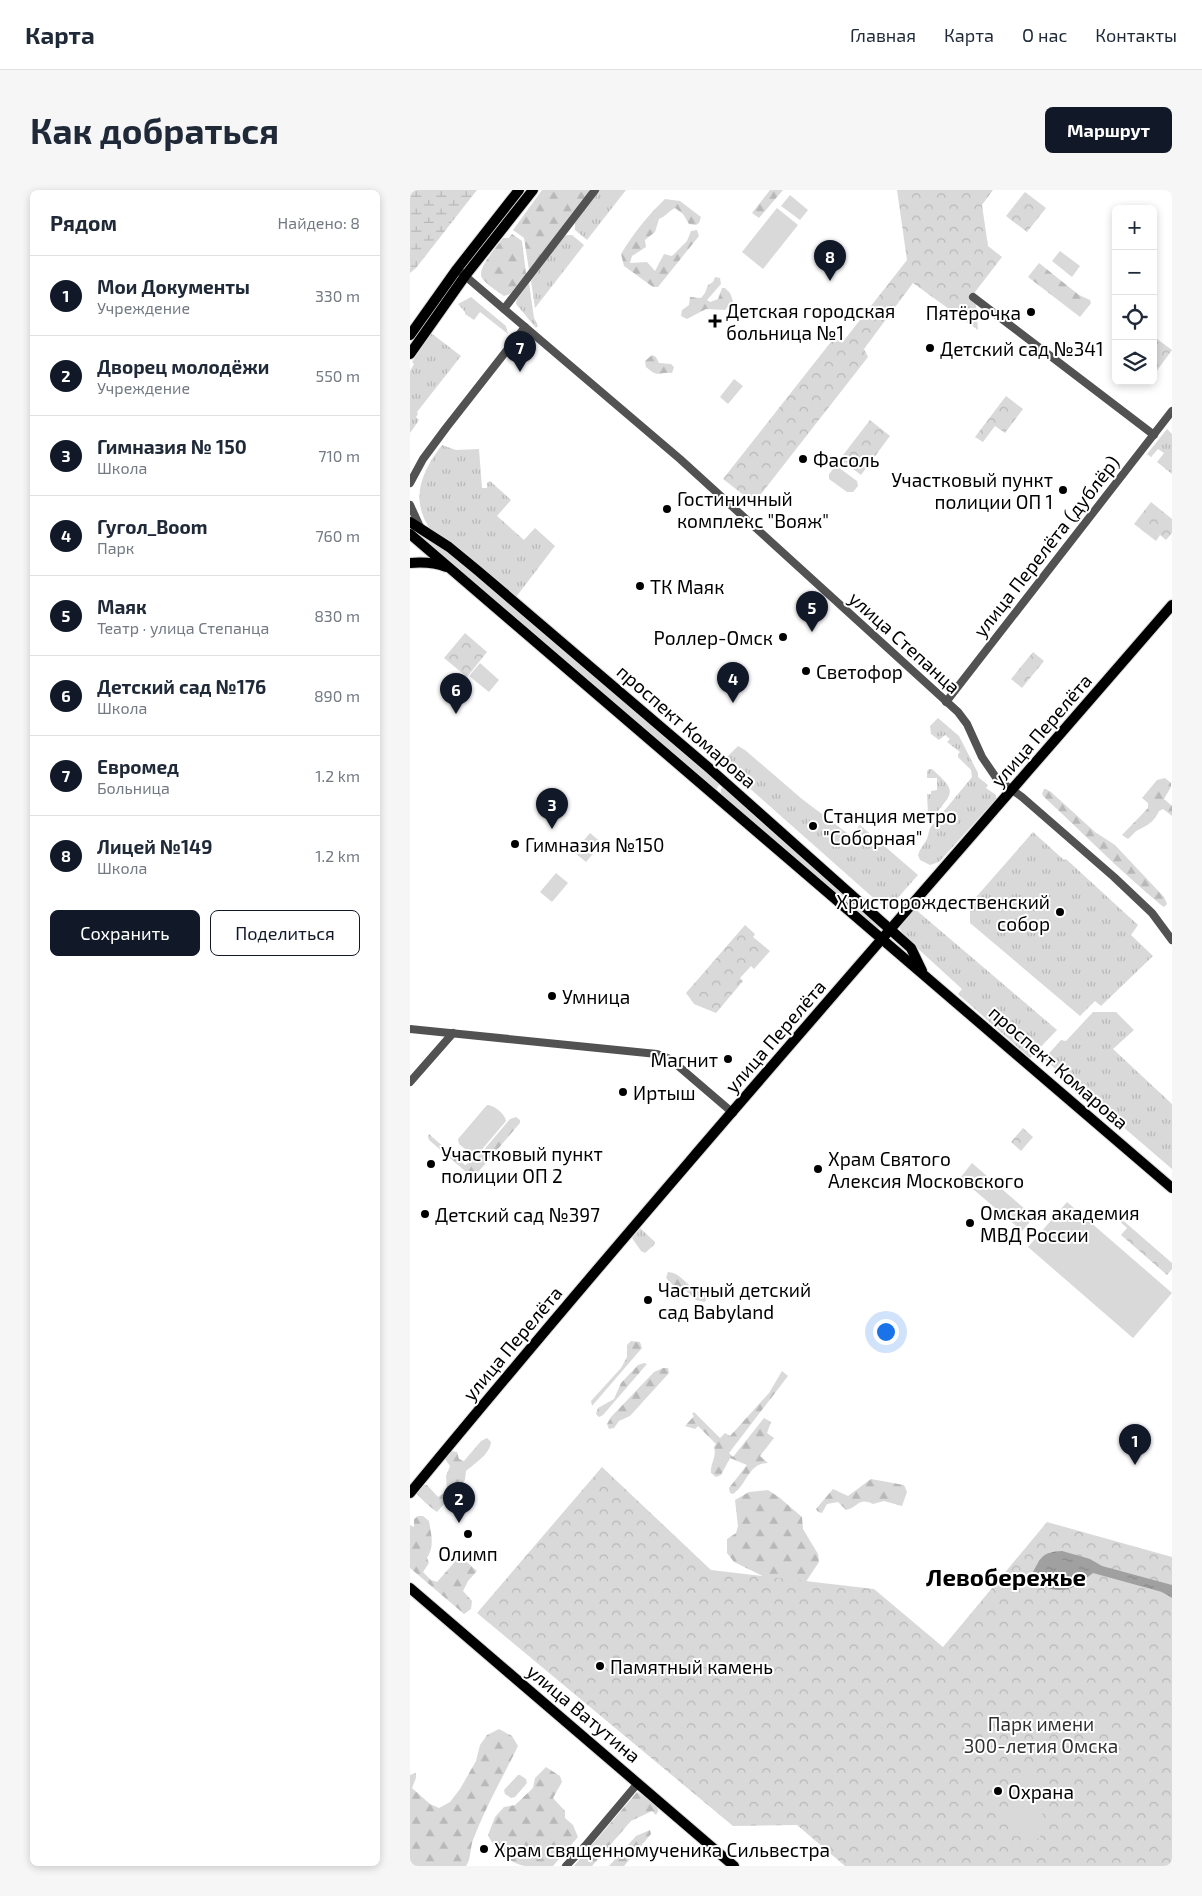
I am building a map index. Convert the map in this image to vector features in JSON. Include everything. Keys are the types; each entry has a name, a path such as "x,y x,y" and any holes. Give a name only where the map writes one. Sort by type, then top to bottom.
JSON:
{"main road":[{"path":"410,354 461,272 519,190"},
{"path":"410,335 461,272 533,190"},
{"name":"проспект Комарова","path":"410,522 414,535 451,570 1172,1188"},
{"name":"проспект Комарова","path":"414,535 449,547 668,733 890,928 915,953 924,974"},
{"path":"410,563 438,564 451,570"},
{"path":"466,582 466,574 469,571 477,570"},
{"name":"улица Перелёта","path":"410,1493 518,1362 890,928 1172,605"},
{"path":"656,746 667,740 668,733"},
{"path":"716,797 718,790 727,784"},
{"name":"улица Ватутина","path":"410,1588 734,1866"}],"street":[{"path":"504,309 595,190"},
{"name":"улица Степанца","path":"461,272 680,459 958,712 967,724 990,770 997,779 1069,837 1128,890 1152,913 1172,940"},
{"path":"974,297 1154,435"},
{"path":"410,483 423,459 525,327"},
{"name":"улица Перелёта (дублёр)","path":"946,702 1154,435 1169,422 1172,412"},
{"path":"410,505 414,535"},
{"path":"410,1029 664,1056 670,1058 733,1113"},
{"path":"410,1082 453,1033"},
{"path":"566,1866 586,1846 638,1783"}],"green space":[{"path":"410,190 477,190 416,268 410,273"},
{"path":"542,190 589,190 589,192 529,270 524,238 513,230"},
{"path":"599,190 626,190 587,240 575,230 575,223"},
{"path":"770,190 783,190 759,218 752,213"},
{"path":"897,190 993,190 982,205 988,246 1002,257 975,292 978,330 913,283 864,349 868,357 754,503 723,479 834,338 842,343 907,260"},
{"path":"1025,192 1046,208 1027,232 1006,216"},
{"path":"790,195 808,210 800,220 781,206"},
{"path":"665,199 680,201 701,217 699,223 696,225 689,224 683,214 675,208 673,209 659,219 655,232 645,240 646,247 632,256 630,263 647,262 655,271 664,254 672,256 687,241 691,231 697,230 699,236 658,287 653,287 624,266 621,254 641,225"},
{"path":"777,208 798,225 763,269 742,252"},
{"path":"512,234 522,241 526,274 510,294 504,296 492,288 482,278 481,274 484,264 492,252 503,238 509,238"},
{"path":"572,235 584,245 535,308 531,281 563,237"},
{"path":"1060,251 1080,266 1072,277 1052,261"},
{"path":"1039,263 1079,295 1090,300 1091,303 1080,317 1028,277"},
{"path":"715,277 720,278 721,284 707,300 710,302 718,299 722,288 725,288 730,293 733,301 725,310 706,309 687,319 681,316 682,310 689,305 690,297 701,298"},
{"path":"529,283 534,318 538,326 536,328 516,304 517,299"},
{"path":"471,297 506,326 508,334 480,312 474,320 465,314 458,304"},
{"path":"431,333 461,356 417,412 416,417 419,420 410,433 410,371 414,364 412,362"},
{"path":"1157,339 1172,350 1157,371"},
{"path":"652,355 656,357 659,363 671,364 674,367 672,373 657,374 650,371 646,367 645,361"},
{"path":"734,379 743,386 728,404 720,397"},
{"path":"1006,396 1023,409 1005,433 995,426 983,442 975,437"},
{"path":"870,420 890,436 861,475 840,459"},
{"path":"1167,429 1172,434 1172,474 1157,462 1164,453 1158,449 1151,457 1147,454"},
{"path":"442,445 456,450 479,449 482,488 487,488 487,483 490,481 511,500 497,516 524,540 535,528 555,546 516,597 430,529 424,518 420,507 419,496 421,486 428,465"},
{"path":"838,467 857,481 858,486 853,492 847,492 829,479 829,474 834,468"},
{"path":"1151,502 1172,519 1172,533 1166,540 1160,535 1156,541 1134,524"},
{"path":"410,525 446,549 722,783 716,791 410,530"},
{"path":"465,633 487,652 467,677 444,658"},
{"path":"1033,652 1044,661 1022,688 1011,679"},
{"path":"480,663 499,680 489,692 469,676"},
{"path":"938,718 959,736 978,773 978,777 988,785 986,788 996,795 996,799 939,862 930,865 920,860 918,855 927,839 930,828 972,777 971,770 958,757 960,752 947,742 950,739 945,735 939,740 931,734 930,726"},
{"path":"738,746 802,799 851,836 860,825 918,875 887,910 721,763"},
{"path":"932,769 946,783 950,792 941,808 934,816 930,817 928,814 927,794 937,790 937,778 927,778 927,771"},
{"path":"1165,778 1171,783 1171,787 1164,799 1172,806 1172,816 1163,809 1159,811 1150,823 1128,839 1122,835 1148,808 1148,803 1142,798 1157,780"},
{"path":"724,787 882,928 876,928 721,795 721,789"},
{"path":"1044,789 1051,792 1095,832 1115,845 1164,897 1167,904 1164,907 1161,905 1116,865 1044,797 1042,794"},
{"path":"1033,832 1064,860 1066,859 1138,925 1131,935 1153,956 1101,1006 1095,1001 1080,1016 970,923 970,904"},
{"path":"590,833 602,843 586,862 574,852"},
{"path":"556,873 568,883 552,902 540,892"},
{"path":"915,909 1057,1030 1030,1058 958,994 962,989 904,936 899,927"},
{"path":"745,925 755,934 753,937 770,951 754,969 751,966 740,978 743,981 716,1013 694,1004 686,993"},
{"path":"1093,1012 1116,1012 1134,1030 1113,1049 1172,1104 1172,1169 1044,1059 1061,1040 1066,1041"},
{"path":"487,1105 499,1110 506,1121 478,1154 474,1156 459,1144 458,1139"},
{"path":"516,1117 520,1120 520,1123 473,1178 429,1140 428,1137 429,1134 465,1165 477,1158 510,1119"},
{"path":"1023,1128 1033,1137 1021,1151 1011,1142"},
{"path":"972,1163 1034,1217 1022,1231 960,1178"},
{"path":"1067,1202 1172,1293 1133,1338 1028,1247"},
{"path":"1119,1217 1172,1263 1172,1269 1167,1275 1121,1235 1127,1228 1117,1219"},
{"path":"640,1228 655,1242 645,1253 641,1251 632,1238"},
{"path":"668,1272 679,1276 693,1288 704,1293 707,1297 705,1302 696,1300 685,1290 673,1285 666,1278"},
{"path":"631,1341 640,1342 642,1348 592,1406 591,1401 621,1368 627,1357 627,1345"},
{"path":"647,1364 603,1415 599,1417 596,1414 598,1408 614,1399 621,1383 638,1365"},
{"path":"668,1368 669,1373 630,1416 619,1421 614,1428 609,1429 607,1424 611,1417 654,1372"},
{"path":"782,1371 788,1376 729,1453 733,1457 764,1418 771,1422 767,1433 774,1438 760,1456 768,1463 761,1464 752,1470 738,1490 733,1494 730,1493 729,1488 747,1465 730,1458 721,1475 716,1477 711,1473 711,1470 716,1444 698,1426 695,1429 685,1426 694,1416 692,1414 694,1412 720,1438 725,1433 730,1436 769,1393"},
{"path":"487,1438 491,1442 488,1450 482,1458 466,1471 465,1480 437,1512 417,1494 418,1489 422,1485 427,1485 438,1497 447,1491 446,1476 450,1466 445,1459 447,1454 451,1451 457,1452 459,1459 464,1461 481,1441"},
{"name":"Парк имени 300-летия Омска","path":"602,1467 711,1570 874,1589 943,1647 1047,1522 1172,1557 1172,1866 845,1866 797,1825 733,1826 477,1613"},
{"path":"871,1479 904,1485 907,1492 902,1506 884,1501 873,1504 861,1502 846,1510 838,1502 827,1504 822,1513 816,1509 833,1489 848,1496"},
{"path":"768,1490 802,1517 803,1529 818,1554 819,1562 803,1586 783,1586 734,1562 727,1553 727,1539 736,1533 738,1526 735,1500 749,1492"},
{"path":"418,1516 423,1516 429,1521 432,1544 427,1558 429,1563 423,1572 431,1580 437,1582 460,1556 477,1571 468,1581 463,1591 472,1601 471,1609 464,1614 410,1568 410,1525 414,1527 414,1519"},
{"path":"499,1729 512,1736 518,1746 478,1828 466,1866 410,1866 410,1775 416,1773 412,1788 430,1804 439,1808 450,1802 460,1789 476,1761 480,1745 487,1735"},
{"path":"546,1767 560,1776 562,1782 553,1798 565,1811 565,1818 573,1825 578,1837 553,1866 524,1866 502,1854 488,1835 495,1817 504,1807 515,1805 533,1788 535,1778"},
{"path":"518,1775 526,1779 527,1783 515,1797 511,1798 505,1794 504,1790"},
{"path":"1016,1776 1046,1779 1040,1839 1010,1835"},
{"path":"637,1792 657,1805 658,1811 656,1815 652,1811 631,1821 592,1866 574,1866"},
{"path":"650,1830 651,1834 624,1866 609,1866 636,1836"}],"water":[{"path":"1062,1551 1090,1559 1102,1566 1172,1585 1172,1598 1162,1592 1093,1573 1078,1584 1067,1589 1054,1589 1036,1584 1032,1574 1043,1556"}],"place":[{"name":"Лицей №149","path":"830,281"},
{"name":"Пятёрочка","path":"1031,312"},
{"name":"Детская городская больница №1","path":"715,321"},
{"name":"Детский сад №341","path":"930,348"},
{"name":"Евромед","path":"520,372"},
{"name":"Фасоль","path":"803,459"},
{"name":"Участковый пункт полиции ОП 1","path":"1063,490"},
{"name":"Гостиничный комплекс \"Вояж\"","path":"667,509"},
{"name":"ТК Маяк","path":"640,586"},
{"name":"Маяк","path":"812,632"},
{"name":"Роллер-Омск","path":"783,637"},
{"name":"Светофор","path":"806,671"},
{"name":"Гугол_Boom","path":"733,703"},
{"name":"Детский сад №176","path":"456,714"},
{"name":"Станция метро \"Соборная\"","path":"813,826"},
{"name":"Гимназия № 150","path":"552,829"},
{"name":"Гимназия №150","path":"515,844"},
{"name":"Христорождественский собор","path":"1060,912"},
{"name":"Умница","path":"552,996"},
{"name":"Магнит","path":"728,1059"},
{"name":"Иртыш","path":"623,1092"},
{"name":"Участковый пункт полиции ОП 2","path":"431,1164"},
{"name":"Храм Святого Алексия Московского","path":"818,1169"},
{"name":"Детский сад №397","path":"425,1214"},
{"name":"Омская академия МВД России","path":"970,1223"},
{"name":"Частный детский сад Babyland","path":"648,1300"},
{"name":"Мои Документы","path":"1135,1465"},
{"name":"Дворец молодёжи","path":"459,1523"},
{"name":"Олимп","path":"468,1534"},
{"name":"Памятный камень","path":"600,1666"},
{"name":"Охрана","path":"998,1791"},
{"name":"Храм священномученика Сильвестра","path":"484,1849"}],"district":[{"name":"Левобережье","path":"1006,1576"}]}
